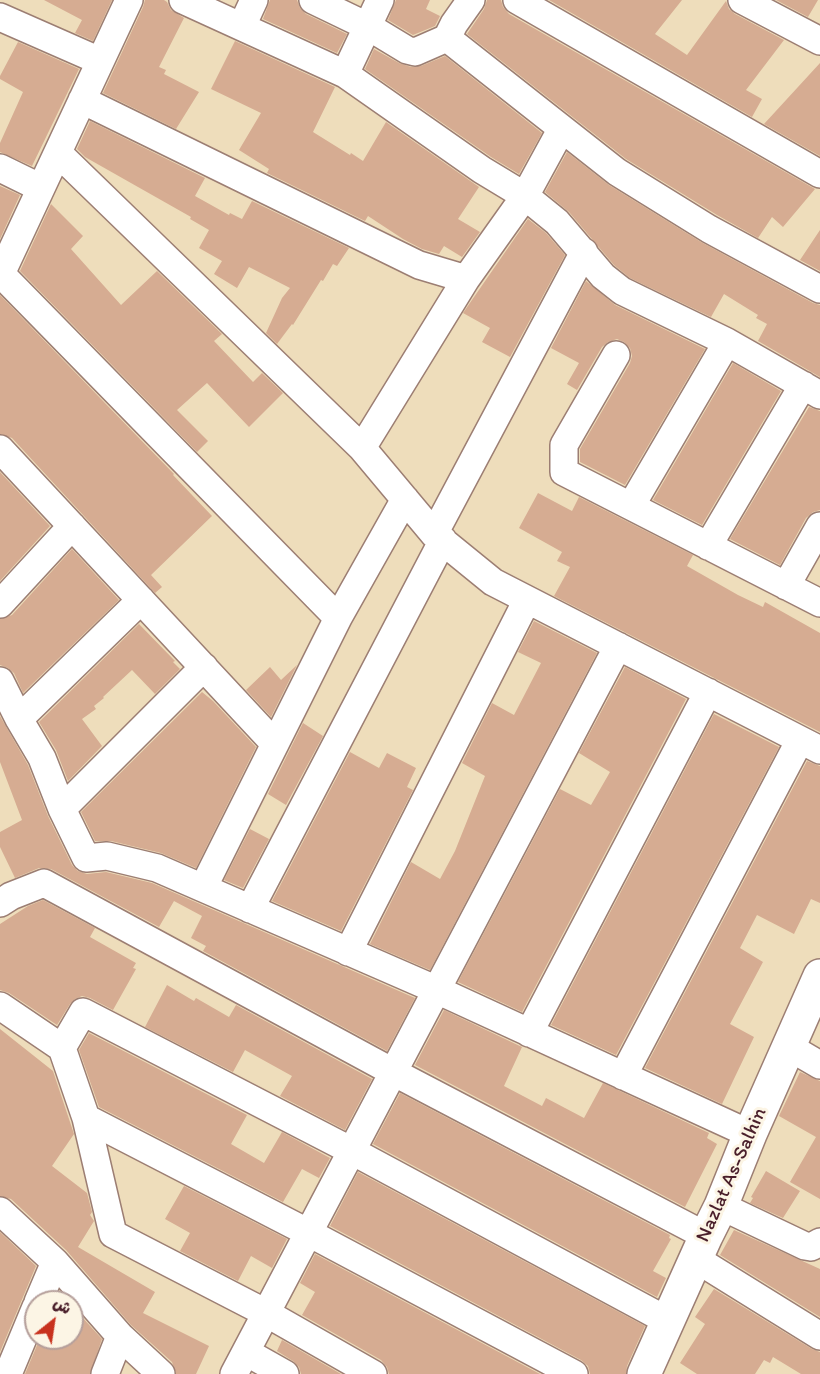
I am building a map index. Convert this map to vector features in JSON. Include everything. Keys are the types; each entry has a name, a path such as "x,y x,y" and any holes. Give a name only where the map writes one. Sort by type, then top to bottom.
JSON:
{"main road":[{"name":"Nazlat As-Salhin","path":"644,1374 721,1206 750,1134 820,976"}],"street":[{"path":"129,0 0,275 338,618"},
{"path":"183,0 345,74 482,170 525,196 557,222 603,276 622,291 727,342 811,390 708,546"},
{"path":"242,26 254,0"},
{"path":"313,0 369,27 407,50 415,52 447,38 471,0"},
{"path":"345,74 380,0"},
{"path":"517,0 820,174"},
{"path":"742,0 820,40"},
{"path":"0,17 100,61"},
{"path":"447,38 617,172 683,213 820,289"},
{"path":"82,100 418,265 466,279"},
{"path":"362,448 466,279 525,196 561,130"},
{"path":"58,153 362,448 438,537 493,582 810,745 623,1076"},
{"path":"0,168 41,188"},
{"path":"250,909 584,252"},
{"path":"631,506 727,342"},
{"path":"616,355 564,445 564,472 820,603"},
{"path":"0,449 275,744"},
{"path":"203,888 338,618 405,499"},
{"path":"0,604 72,526"},
{"path":"786,586 820,526"},
{"path":"19,719 141,600"},
{"path":"348,952 527,600"},
{"path":"285,1374 240,1363 618,646"},
{"path":"62,808 204,667"},
{"path":"0,681 42,758 62,808 86,858 108,856 157,868 437,990 750,1134"},
{"path":"529,1033 708,692"},
{"path":"4,891 44,883 393,1072 701,1247 820,1336"},
{"path":"0,1006 62,1048 86,1118 113,1234 266,1313 373,1374"},
{"path":"62,1048 83,1012 352,1151 668,1321"},
{"path":"789,1047 820,1065"},
{"path":"86,1118 574,1374"},
{"path":"721,1206 805,1246 811,1247 820,1242"},
{"path":"0,1211 55,1262 120,1336 161,1374"},
{"path":"43,1290 55,1262"},
{"path":"8,1374 24,1336"},
{"path":"105,1374 120,1336"}],"building":[{"path":"44,0 112,0 93,41 75,33 82,20"},
{"path":"145,0 164,0 171,10 184,18 159,67 166,70 164,74 199,92 176,129 103,93"},
{"path":"270,0 297,0 300,8 306,14 347,34 337,53 263,19"},
{"path":"396,0 430,0 426,9 440,16 435,26 413,35 388,20"},
{"path":"487,0 501,0 509,14 815,189 783,227 772,217 758,238 717,215 626,159 467,34 484,9"},
{"path":"549,0 682,0 655,34 687,55 726,1 729,9 735,14 784,40 746,90 762,99 752,117"},
{"path":"776,0 818,0 808,17"},
{"path":"235,41 335,87 313,132 350,155 351,153 363,161 386,122 479,187 458,219 480,232 462,257 444,246 439,254 422,249 368,216 365,221 267,173 269,169 239,150 261,113 211,89"},
{"path":"18,42 79,69 32,166 0,152 0,143 23,92 0,79"},
{"path":"374,49 411,67 421,66 445,56 542,133 519,174 365,69"},
{"path":"820,63 820,156 764,124"},
{"path":"90,121 205,178 195,196 229,215 230,213 242,219 252,201 349,248 337,266 333,264 323,281 321,280 293,325 277,344 266,333 282,298 290,288 249,267 237,288 214,274 222,261 199,248 209,230 190,219 191,217 85,157 77,149"},
{"path":"567,152 609,185 701,242 820,305 820,377 758,341 767,324 756,318 758,315 724,294 711,317 630,278 614,265 569,212 545,192"},
{"path":"0,186 20,195 0,239"},
{"path":"51,204 83,236 71,249 121,305 157,271 222,334 214,341 253,382 262,373 283,393 249,427 207,383 177,410 208,441 197,452 20,271"},
{"path":"528,219 546,233 565,255 510,357 482,342 490,328 463,313"},
{"path":"820,230 820,271 800,260"},
{"path":"586,281 615,305 705,349 625,485 580,462 580,449 630,363 632,356 630,348 617,339 608,342 602,347 577,390 567,384 579,363 551,348"},
{"path":"0,295 212,516 151,575 162,587 155,593 12,438 0,434"},
{"path":"733,363 781,391 702,525 653,500"},
{"path":"809,407 820,411 820,510 806,518 780,565 730,539"},
{"path":"0,472 50,526 0,581"},
{"path":"538,493 572,511 579,497 693,555 687,566 738,595 763,607 765,602 820,633 820,732 554,596 570,567 557,561 562,552 519,528"},
{"path":"72,549 119,600 23,693 14,673 0,665 0,619 12,615"},
{"path":"534,621 597,653 430,970 370,944 411,862 440,879 455,851 485,776 462,763 492,703 514,715 541,663 518,652"},
{"path":"139,624 180,669 155,694 132,670 94,706 96,709 82,719 102,746 68,781 56,750 39,722"},
{"path":"297,665 271,717 246,690 270,667 281,680"},
{"path":"625,667 686,699 522,1012 458,982 560,789 591,805 610,772 579,753"},
{"path":"202,692 256,747 196,868 161,853 111,841 95,841 81,812"},
{"path":"714,714 779,747 616,1055 551,1025"},
{"path":"0,716 28,765 48,816 72,865 78,871 87,874 106,872 152,883 415,998 387,1051 203,951 206,946 191,938 202,916 174,901 159,927 51,869 39,868 15,878 0,847 0,832 22,820 0,762"},
{"path":"303,723 323,736 286,805 268,794"},
{"path":"350,752 379,768 387,753 416,768 407,787 413,790 341,931 272,901"},
{"path":"807,761 820,766 820,903 811,899 794,934 757,915 740,948 763,962 730,1024 754,1037 722,1104 645,1068"},
{"path":"250,829 269,839 243,888 224,880"},
{"path":"43,900 95,928 90,937 136,963 133,968 136,969 113,1010 82,996 70,1004 57,1025 9,993 0,990 0,924 28,906"},
{"path":"167,985 194,1001 196,998 229,1017 236,1005 372,1079 345,1130 280,1096 292,1076 245,1050 233,1072 145,1027"},
{"path":"444,1010 522,1047 504,1086 542,1106 546,1098 584,1118 603,1083 709,1133 707,1138 717,1144 685,1207 415,1065"},
{"path":"0,1029 53,1071 74,1134 52,1166 87,1193 92,1212 90,1215 94,1221 78,1247 155,1292 143,1313 209,1346 196,1374 176,1374 172,1362 131,1325 66,1250 11,1199 0,1196"},
{"path":"89,1033 247,1115 231,1144 264,1163 282,1132 330,1158 319,1178 302,1169 283,1202 99,1107 79,1050"},
{"path":"800,1072 820,1081 820,1199 790,1182 816,1137 779,1116"},
{"path":"400,1093 670,1235 671,1239 653,1271 666,1278 657,1297 373,1144"},
{"path":"766,1171 800,1191 783,1218 750,1203"},
{"path":"358,1172 645,1326 627,1366 626,1374 590,1374 588,1366 581,1360 330,1226"},
{"path":"184,1186 287,1239 272,1268 251,1256 238,1281 180,1251 190,1233 165,1219"},
{"path":"734,1230 820,1269 820,1317 720,1255"},
{"path":"0,1232 36,1266 24,1290 0,1352"},
{"path":"315,1254 540,1374 389,1374 381,1360 302,1315 315,1292 300,1283"},
{"path":"714,1289 820,1352 820,1374 801,1374 773,1357 770,1363 764,1360 755,1374 697,1374 680,1363 705,1324 695,1317"},
{"path":"84,1319 102,1339 90,1374 25,1374 35,1350 84,1350"},
{"path":"282,1340 341,1374 301,1374 299,1367 293,1361 277,1351"}]}
